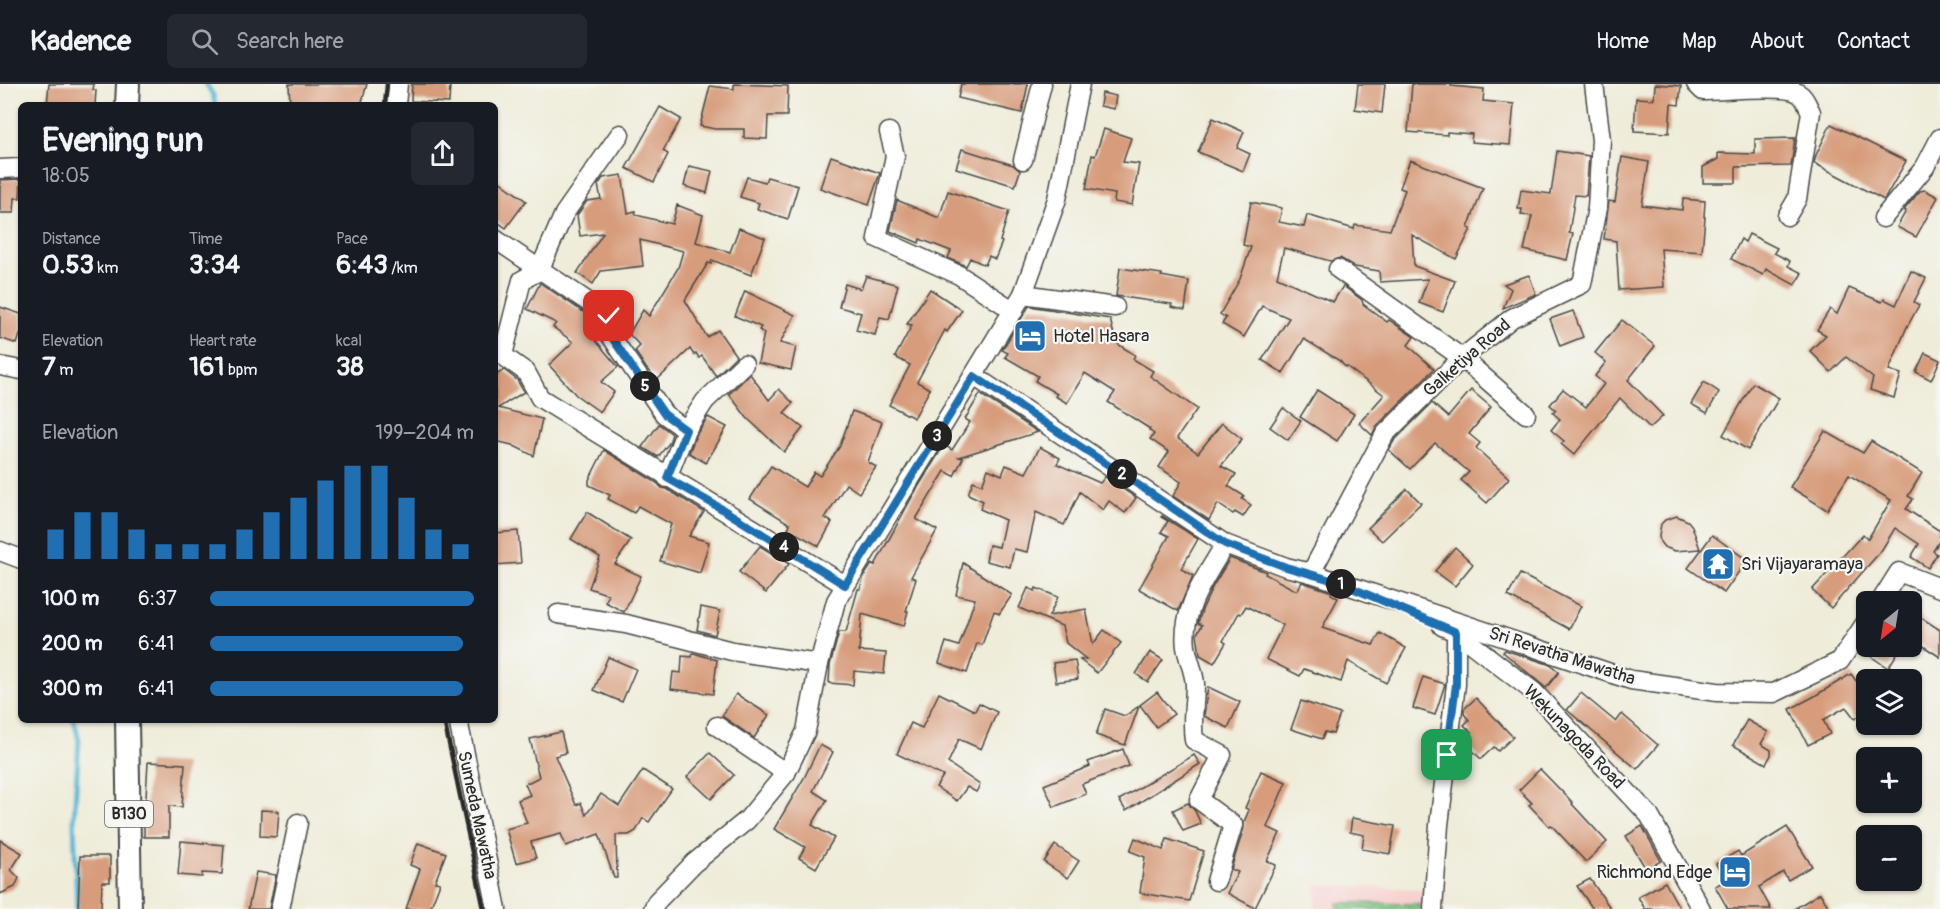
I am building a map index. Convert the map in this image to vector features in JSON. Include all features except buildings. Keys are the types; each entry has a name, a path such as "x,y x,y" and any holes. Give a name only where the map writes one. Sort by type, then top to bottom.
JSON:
{"main road":[{"path":"127,102 128,84"},
{"name":"B130","path":"127,723 130,909"}],"street":[{"path":"396,102 398,84"},
{"path":"1023,160 1042,84"},
{"path":"652,909 694,862 747,820 786,773 806,731 819,664 836,601 1023,294 1057,199 1080,84"},
{"name":"Galketiya Road","path":"1311,573 1385,434 1462,358 1512,318 1582,284 1597,208 1601,140 1594,84"},
{"path":"1696,84 1703,91 1779,89 1797,92 1805,99 1811,112 1797,199 1787,216"},
{"path":"889,132 895,156 877,238 959,275 1014,311"},
{"path":"620,134 564,214 539,271 522,280 499,353 526,372 540,398 667,478 845,585"},
{"path":"1882,218 1925,168 1940,138"},
{"path":"0,169 18,168"},
{"path":"498,241 539,271 609,316 606,329 657,405 664,414 686,430"},
{"path":"1338,269 1462,358 1526,414"},
{"path":"1023,294 1116,307"},
{"path":"667,478 686,430 705,401 744,364"},
{"path":"0,366 18,369"},
{"path":"974,376 1225,544 1286,567 1311,573"},
{"path":"1216,881 1233,825 1199,800 1221,755 1194,740 1192,727 1195,682 1186,646 1186,622 1199,589 1225,544"},
{"path":"0,550 18,558"},
{"path":"1887,591 1899,572 1940,588"},
{"name":"Sri Revatha Mawatha","path":"1311,573 1631,680 1717,692 1774,693 1840,661 1856,637"},
{"name":"Wekunagoda Road","path":"1338,582 1456,632 1534,692 1649,815 1701,909"},
{"path":"558,614 626,624 732,651 819,664"},
{"path":"1433,909 1439,825 1456,684 1456,632"},
{"name":"Sumeda Mawatha","path":"459,723 497,909"},
{"path":"717,726 786,773"},
{"path":"280,909 298,823"}],"shaded area":[{"path":"1317,885 1446,890 1444,909 1315,909"}],"green space":[{"path":"1338,903 1419,904 1419,909 1338,909"}],"waterway":[{"path":"206,84 214,102"},
{"path":"75,723 79,740 74,820 77,909"}],"railway":[{"path":"385,102 387,84"},
{"path":"445,723 484,909"}],"place":[{"name":"Hotel Hasara","path":"1030,336"},
{"name":"Sri Vijayaramaya","path":"1718,564"},
{"name":"Richmond Edge","path":"1735,872"}],"route":[{"path":"609,316 606,329 635,372 664,414 686,430 667,478 845,585 974,376 1225,544 1286,567 1338,582 1456,632 1456,684 1447,755"}]}
